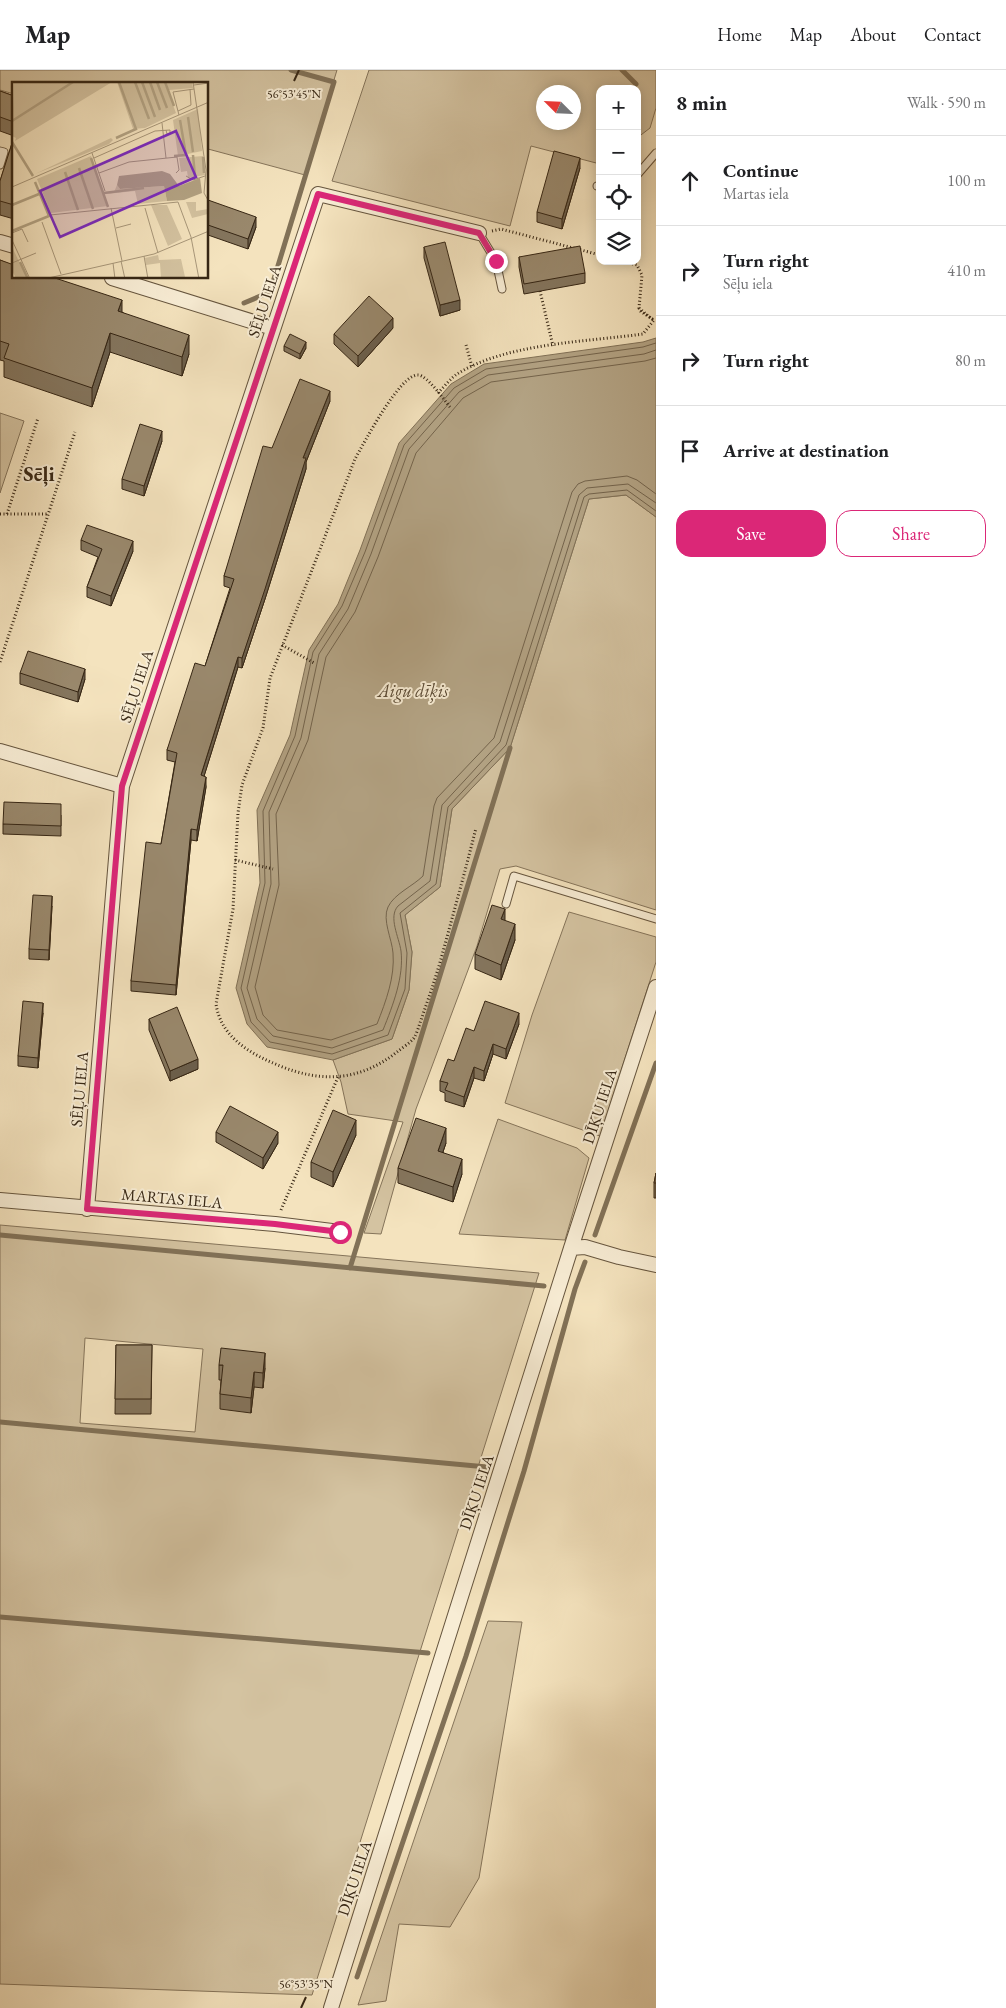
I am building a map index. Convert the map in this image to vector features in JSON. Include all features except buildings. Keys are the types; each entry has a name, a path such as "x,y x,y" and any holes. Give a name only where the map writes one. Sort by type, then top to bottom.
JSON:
{"street":[{"name":"SĒĻU IELA","path":"87,1209 122,786 318,194 479,233"},
{"path":"115,279 273,328"},
{"path":"0,751 122,786"},
{"name":"DĪĶU IELA","path":"331,2008 571,1248 656,987"},
{"name":"MARTAS IELA","path":"0,1200 275,1224 340,1232"},
{"path":"571,1248 585,1247 619,1258 656,1265"}],"lane":[{"path":"0,151 4,152 0,165"},
{"path":"638,175 656,153"},
{"path":"479,233 496,261 502,289"},
{"path":"506,904 514,876 656,919"}],"path":[{"path":"479,233 501,229 596,254"},
{"path":"438,393 456,375 506,354 642,334 654,320 640,312 642,276 636,265"},
{"path":"540,291 553,346"},
{"path":"466,345 472,367"},
{"path":"450,408 425,377 418,375 409,377 401,385 365,440 339,499 270,678 263,728 242,785 232,908 216,1004 217,1014 225,1029 233,1038 256,1056 290,1070 321,1078 338,1077 380,1066 414,1039 433,988 476,828"},
{"path":"7,514 38,418"},
{"path":"0,662 75,432"},
{"path":"0,514 48,514"},
{"path":"282,645 314,663"},
{"path":"235,860 273,869"},
{"path":"275,1224 338,1077"}],"shaded area":[{"path":"0,70 337,70 305,175 209,149 209,82 12,82 12,93 0,90"},
{"path":"369,70 656,70 656,108 650,128 641,135 641,85 596,85 596,163 531,146 510,226 332,181"},
{"path":"0,413 24,421 0,493"},
{"path":"626,495 656,517 656,910 516,866 500,869 477,946 416,1109 381,1234 364,1233 403,1122 348,1114 341,1082 333,1060 392,1039 409,990 412,952 405,915 440,887 452,809 510,748 589,499"},
{"path":"569,912 656,937 656,962 600,1136 505,1103 532,1015"},
{"path":"498,1119 577,1148 589,1158 565,1240 459,1234"},
{"path":"0,1225 539,1273 312,1995 0,1984","holes":["85,1338 203,1349 195,1432 80,1423"]},
{"path":"488,1621 522,1622 479,1878 450,1927 399,1924 386,2001 358,2005"}],"water":[{"name":"Aigu dīķis","path":"656,338 656,517 626,495 589,499 510,748 452,809 440,887 405,915 412,952 409,990 392,1039 333,1060 267,1047 247,1024 236,988 260,883 257,810 290,735 309,650 338,604 399,443 451,384 484,364 643,342"}],"waterway":[{"path":"244,303 270,292 334,82 291,70"},
{"path":"622,70 636,84"},
{"path":"350,1268 510,748"},
{"path":"595,1235 656,1063"},
{"path":"0,1235 544,1286"},
{"path":"357,1977 466,1656 524,1471 575,1289 585,1262"},
{"path":"0,1422 487,1467"},
{"path":"0,1617 428,1653"}],"district":[{"name":"Sēļi","path":"39,474"}],"route":[{"path":"340,1232 275,1224 87,1209 122,786 318,194 479,233 496,261"}]}
